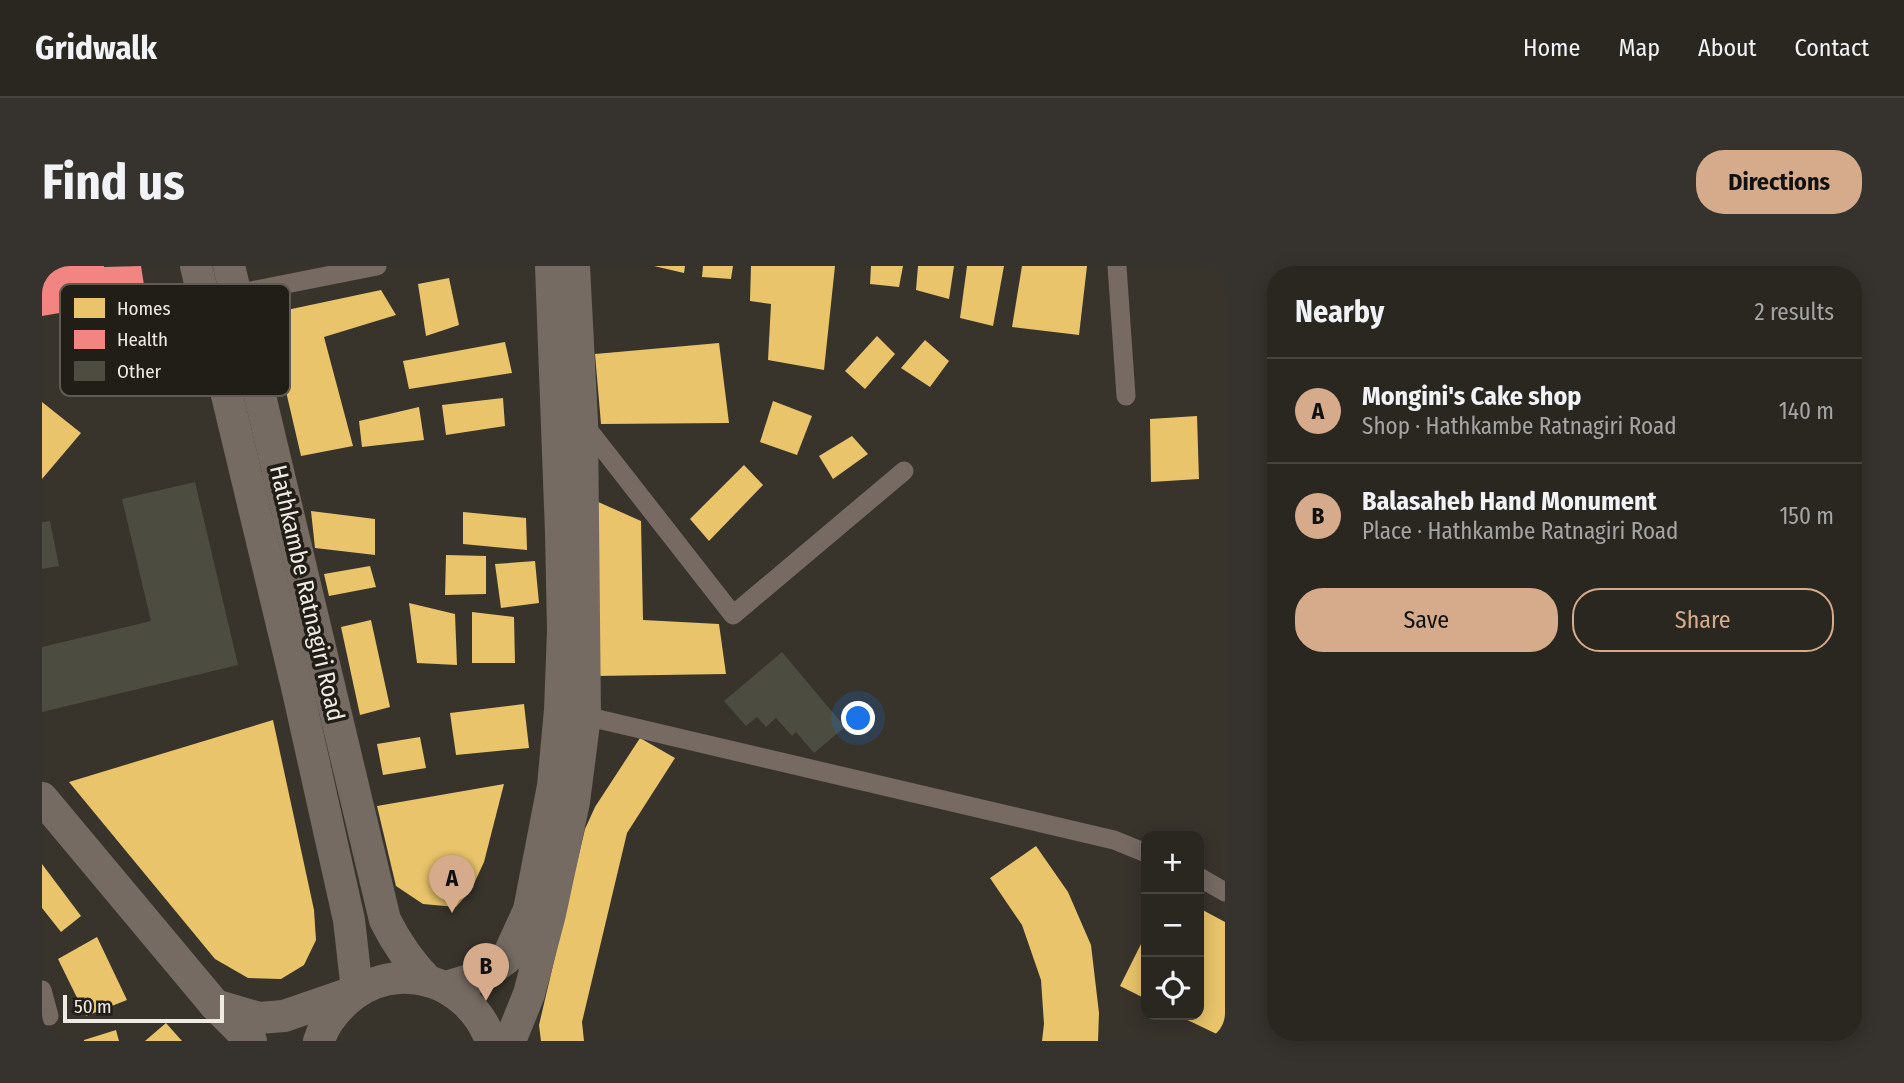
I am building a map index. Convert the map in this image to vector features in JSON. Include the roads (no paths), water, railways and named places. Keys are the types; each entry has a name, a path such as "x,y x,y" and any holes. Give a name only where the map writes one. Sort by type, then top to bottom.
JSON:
{"main road":[{"path":"196,266 200,284"},
{"path":"215,1005 259,1018 284,1016 379,981 404,976 437,984 482,976 507,958 529,910 554,786 563,631 551,266"},
{"path":"510,1041 529,994 550,914 574,802 585,716 582,422 574,266"},
{"path":"227,396 346,907 357,991"},
{"name":"Hathkambe Ratnagiri Road","path":"260,396 385,920 412,965 468,1003 485,1025 491,1041"},
{"path":"42,798 215,1005 251,1041"},
{"path":"320,1041 335,1010 357,991"}],"street":[{"path":"232,280 377,266"},
{"path":"1116,266 1126,396"},
{"path":"582,422 733,615 904,471"},
{"path":"585,716 1114,840 1141,851"},
{"path":"1204,880 1225,892"},
{"path":"42,990 50,1016"}],"place":[{"name":"Mongini's Cake shop","path":"452,913"},
{"name":"Balasaheb Hand Monument","path":"486,1001"}]}
